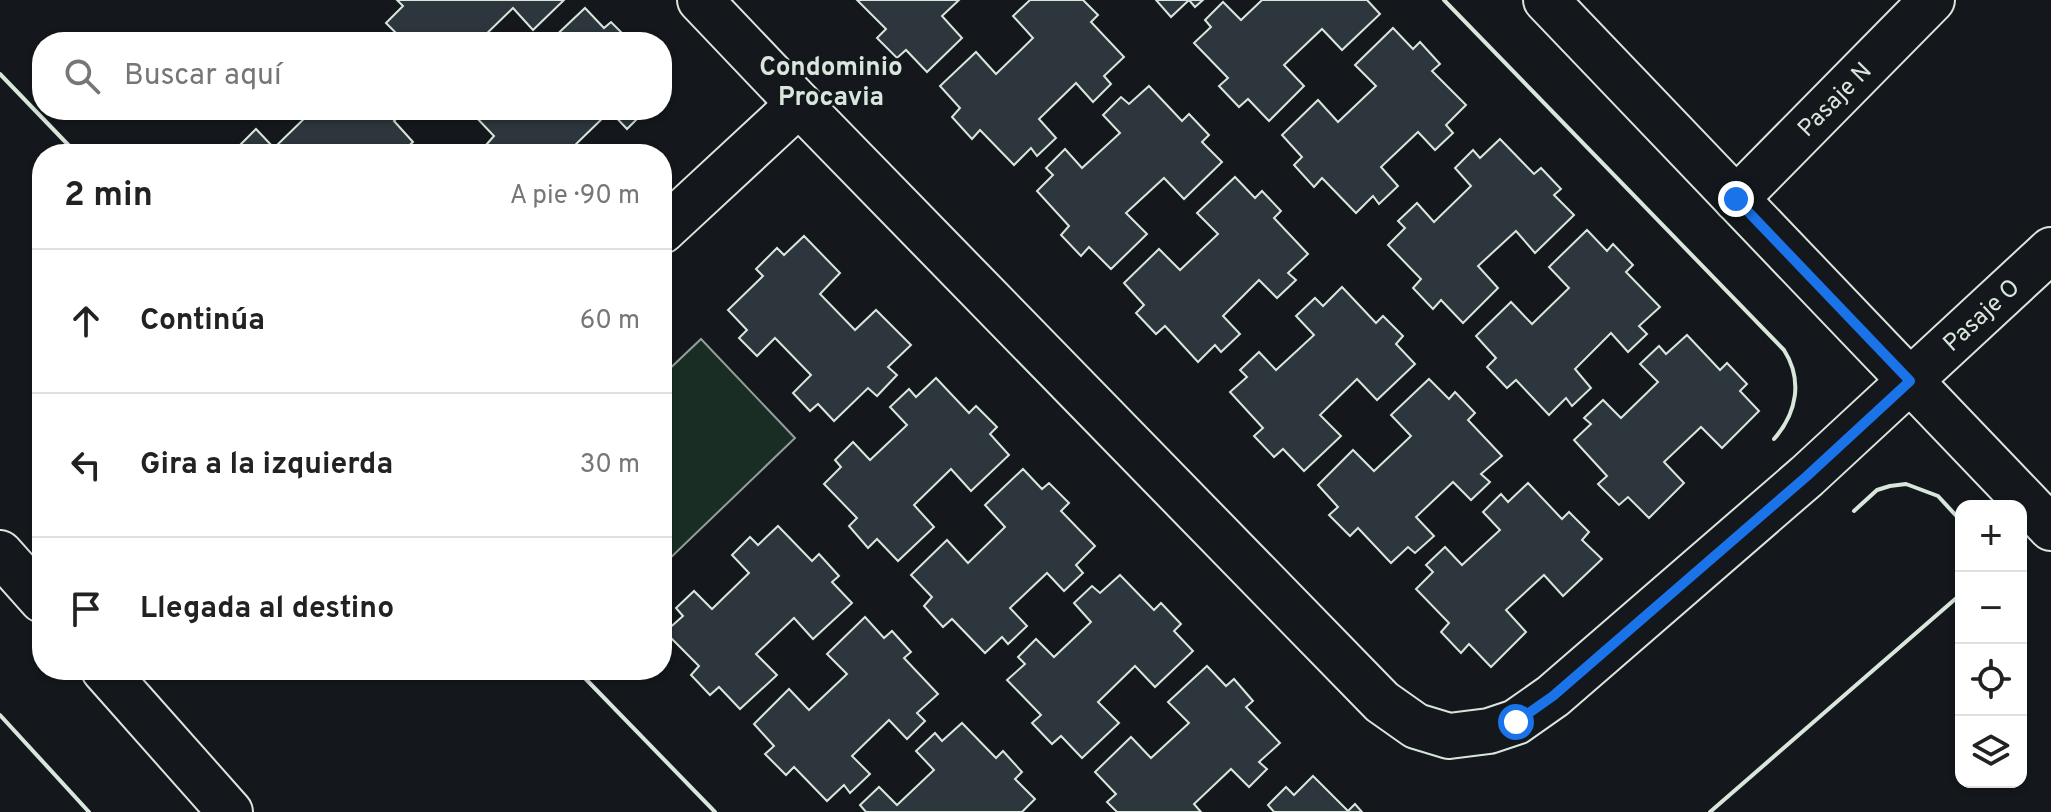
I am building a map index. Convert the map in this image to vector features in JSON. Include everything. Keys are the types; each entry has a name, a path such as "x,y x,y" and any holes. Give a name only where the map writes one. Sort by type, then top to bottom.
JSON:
{"street":[{"name":"Pasaje O","path":"700,0 1382,702 1416,726 1449,736 1489,731 1516,722 1553,696 1807,476 2051,250"},
{"path":"1546,0 2051,528"},
{"name":"Pasaje N","path":"1736,199 1932,0"},
{"path":"672,222 799,104"},
{"path":"0,553 32,589"},
{"path":"113,680 230,812"}],"green space":[{"path":"701,339 795,438 672,556 672,367"}],"building":[{"path":"397,0 564,0 533,30 513,8 488,32 395,32 386,23 403,6"},
{"path":"857,0 959,0 942,16 962,38 927,72 906,50 897,58 877,38 886,29"},
{"path":"1030,0 1083,0 1098,15 1091,22 1124,57 1104,76 1111,84 1093,102 1076,83 1039,119 1056,138 1037,156 1031,148 1014,165 980,130 972,139 952,117 960,108 940,86 976,52 996,74 1033,38 1013,16"},
{"path":"1156,0 1189,0 1171,17"},
{"path":"1189,0 1203,0 1195,7"},
{"path":"1262,0 1367,0 1380,14 1342,50 1322,29 1284,65 1304,86 1269,121 1248,99 1239,107 1219,86 1228,78 1194,43 1211,27 1205,20 1223,2 1241,20"},
{"path":"585,8 604,28 611,22 621,32 560,32"},
{"path":"1393,28 1413,49 1420,42 1440,64 1432,71 1466,105 1446,125 1453,133 1435,150 1418,132 1381,167 1398,186 1379,204 1373,196 1356,213 1322,178 1314,187 1294,165 1302,157 1282,135 1318,100 1338,122 1376,86 1355,65"},
{"path":"1149,86 1182,121 1189,114 1209,135 1202,142 1222,162 1184,199 1164,178 1126,213 1147,234 1111,269 1089,247 1081,256 1061,235 1069,226 1037,191 1053,175 1046,168 1065,149 1082,168 1120,133 1103,115 1121,97 1129,104"},
{"path":"303,120 395,120 413,142 411,144 278,144"},
{"path":"479,120 601,120 576,144 487,144 494,136"},
{"path":"618,120 636,120 627,129"},
{"path":"256,129 270,144 241,144"},
{"path":"1500,139 1534,174 1541,168 1561,189 1554,195 1574,215 1535,253 1516,231 1478,266 1498,288 1463,323 1441,300 1433,309 1413,288 1421,279 1388,245 1405,228 1398,221 1417,203 1434,222 1471,186 1455,168 1473,150 1480,158"},
{"path":"1235,177 1255,198 1262,191 1281,211 1274,218 1308,254 1288,273 1296,280 1277,298 1259,280 1223,316 1240,334 1221,352 1215,345 1198,362 1165,326 1156,334 1136,313 1144,305 1124,283 1159,249 1180,270 1218,234 1197,213"},
{"path":"1587,230 1607,251 1613,244 1633,265 1626,272 1660,307 1639,326 1647,334 1628,352 1611,333 1575,369 1591,388 1572,406 1566,398 1549,415 1516,380 1507,388 1487,367 1496,358 1476,336 1511,302 1532,324 1569,288 1549,267"},
{"path":"804,236 840,273 820,294 855,330 876,310 911,345 888,367 897,375 877,396 868,388 834,421 818,404 810,411 793,393 811,375 775,338 757,356 739,338 747,330 728,310 763,276 756,269 777,248 784,255"},
{"path":"1342,287 1376,323 1383,316 1403,336 1396,344 1415,364 1377,400 1357,379 1320,415 1341,436 1304,471 1283,449 1274,457 1254,436 1263,428 1230,392 1247,377 1240,370 1259,352 1276,370 1314,335 1296,316 1315,298 1323,306"},
{"path":"1687,335 1720,370 1727,363 1747,384 1740,391 1759,411 1722,448 1701,427 1664,462 1684,483 1649,518 1628,497 1619,505 1598,484 1607,476 1574,440 1591,424 1584,418 1603,400 1621,418 1658,382 1640,364 1659,346 1666,354"},
{"path":"936,378 969,413 976,406 997,427 990,434 1009,455 971,491 951,469 914,505 934,527 898,561 877,539 868,548 849,526 857,518 824,484 841,467 835,460 853,442 870,460 907,425 890,407 909,389 916,397"},
{"path":"1429,379 1449,399 1455,392 1475,413 1468,420 1502,456 1481,474 1490,482 1471,500 1453,482 1416,517 1434,536 1415,553 1408,547 1391,563 1358,528 1350,536 1329,515 1338,507 1318,485 1353,450 1374,471 1411,436 1391,415"},
{"path":"1023,469 1042,489 1049,483 1069,503 1061,511 1095,546 1076,565 1083,573 1064,591 1047,573 1010,608 1027,626 1008,644 1002,637 985,653 952,619 943,627 924,606 932,597 911,575 947,540 968,563 1005,527 985,505"},
{"path":"1528,483 1562,519 1569,512 1589,532 1582,540 1602,559 1563,596 1544,575 1506,610 1526,632 1491,667 1469,644 1461,653 1441,632 1449,623 1416,589 1433,572 1426,565 1445,547 1462,565 1500,530 1483,512 1501,494 1508,502"},
{"path":"778,526 812,561 819,554 839,576 832,582 852,603 813,639 794,618 756,654 777,675 740,709 719,687 710,695 691,675 699,666 672,639 672,626 683,616 676,608 694,591 712,609 749,573 732,555 750,537 758,545"},
{"path":"1120,575 1154,610 1161,603 1181,624 1174,631 1193,651 1155,687 1135,666 1098,702 1119,723 1082,758 1061,736 1052,744 1032,723 1041,715 1007,680 1025,664 1018,657 1036,639 1054,657 1091,622 1074,603 1092,586 1100,593"},
{"path":"865,617 884,638 892,631 911,652 904,658 938,694 917,713 925,721 907,739 889,720 852,756 870,774 850,793 844,785 827,801 794,767 786,775 765,754 774,746 754,724 789,689 809,710 847,674 827,654"},
{"path":"1207,666 1226,686 1234,679 1253,701 1246,707 1280,743 1259,762 1267,769 1249,787 1231,769 1194,804 1201,812 1117,812 1107,802 1116,794 1095,772 1131,737 1151,758 1189,723 1168,702"},
{"path":"962,723 996,758 1003,751 1022,772 1015,779 1035,799 1022,812 866,812 860,805 879,787 897,805 934,770 916,751 935,733 942,741"},
{"path":"1313,776 1348,811 1355,804 1362,812 1274,812 1268,805 1286,787 1294,795"}],"wall":[{"path":"1444,0 1784,350 1794,373 1795,396 1788,418 1774,439"},
{"path":"0,74 32,107"},
{"path":"44,120 67,144"},
{"path":"1854,511 1877,490 1906,484 1938,496 1955,514"},
{"path":"1710,812 1955,599"},
{"path":"587,680 715,812"},
{"path":"0,715 89,812"}],"district":[{"name":"Condominio Procavia","path":"831,81"}],"route":[{"path":"1516,722 1553,696 1807,476 1910,381 1736,199"}]}
